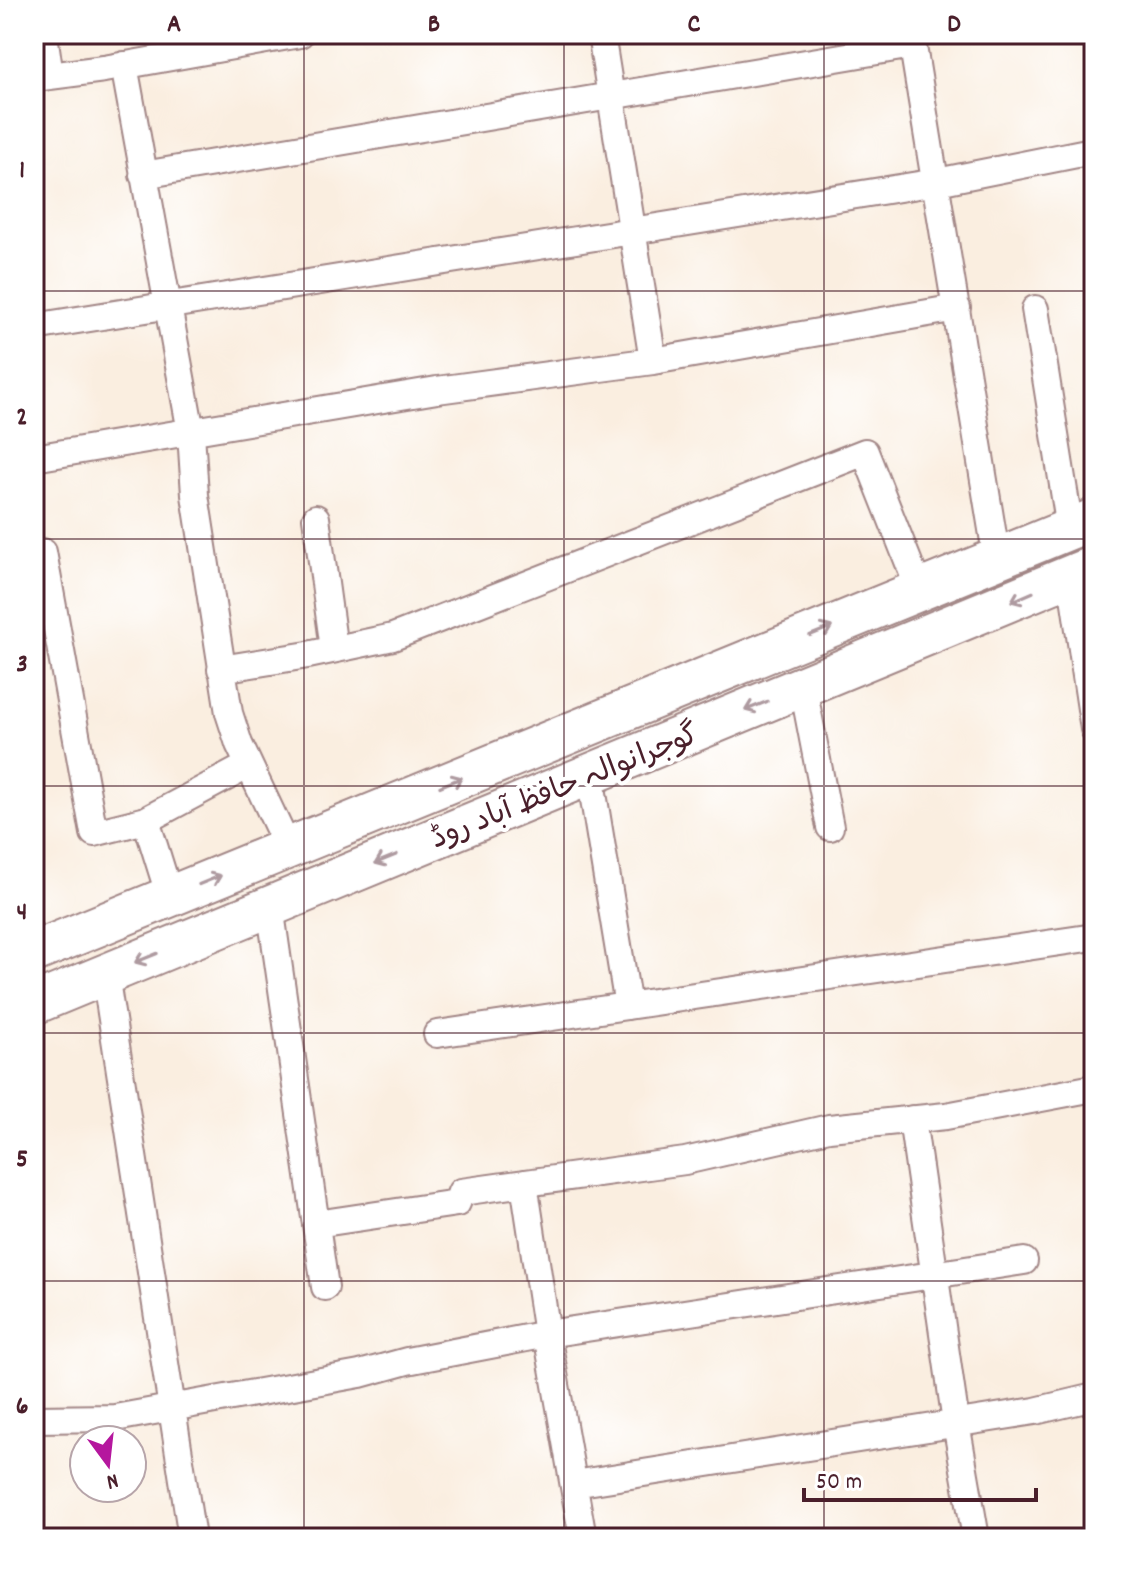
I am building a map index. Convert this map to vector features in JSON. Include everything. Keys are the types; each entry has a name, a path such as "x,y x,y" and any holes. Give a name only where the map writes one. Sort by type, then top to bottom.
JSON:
{"main road":[{"name":"گوجرانوالہ حافظ آباد روڈ","path":"34,952 1082,524"},
{"name":"گوجرانوالہ حافظ آباد روڈ","path":"34,1004 1082,571"}],"street":[{"path":"44,34 42,77 124,65 208,42 300,34"},
{"path":"601,34 653,361"},
{"path":"143,175 611,96 912,39 997,560"},
{"path":"124,65 191,432 195,495 229,713 249,765 288,848"},
{"path":"34,327 937,182 1087,152"},
{"path":"34,458 437,390 653,361 957,308"},
{"path":"1035,309 1082,524"},
{"path":"221,669 393,637 865,452 920,591"},
{"path":"316,518 334,649"},
{"path":"43,552 94,833 146,820 249,765"},
{"path":"1082,571 1094,729"},
{"path":"803,687 830,827"},
{"path":"590,775 628,1006"},
{"path":"146,820 170,897"},
{"path":"270,906 325,1287"},
{"path":"437,1034 1094,937"},
{"path":"105,974 192,1538"},
{"path":"316,1224 457,1203 461,1192 685,1161 829,1128 946,1116 1094,1088"},
{"path":"912,1119 956,1423 976,1538"},
{"path":"524,1183 583,1538"},
{"path":"34,1419 115,1418 172,1409 360,1374 407,1361 547,1334 1024,1261"},
{"path":"574,1484 1035,1411 1094,1397"}]}
